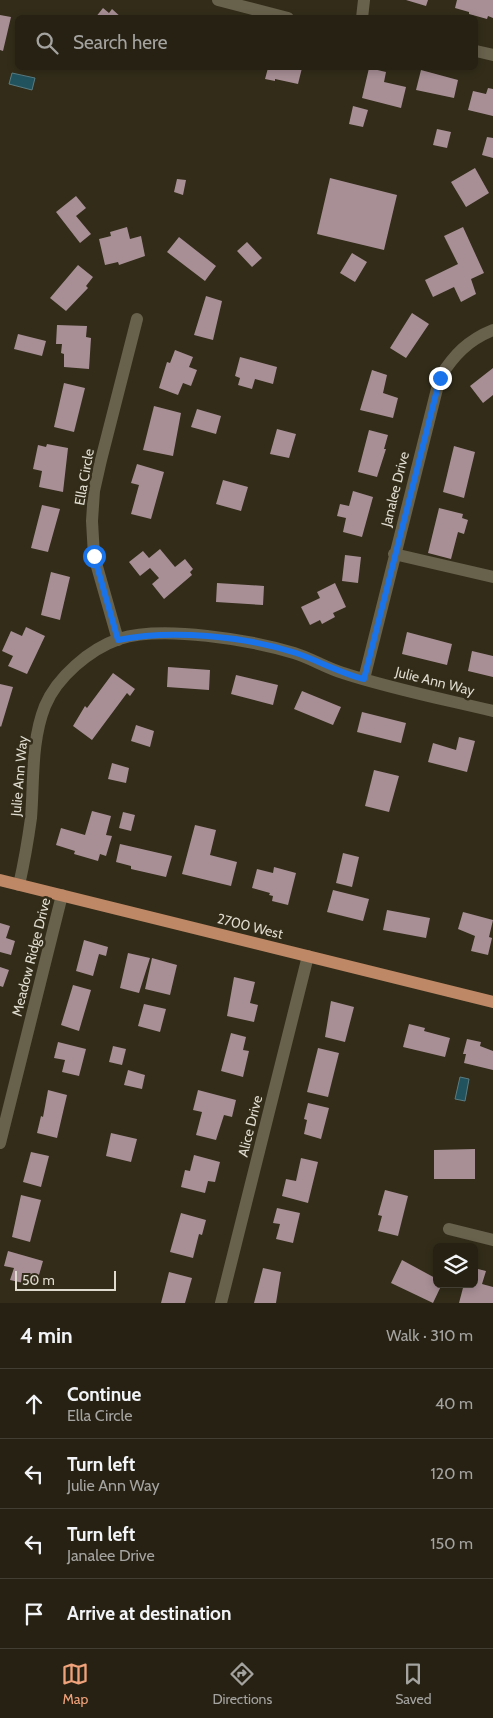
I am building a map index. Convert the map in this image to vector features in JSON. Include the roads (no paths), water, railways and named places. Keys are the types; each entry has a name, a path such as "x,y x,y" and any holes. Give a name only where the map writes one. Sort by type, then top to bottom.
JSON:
{"main road":[{"name":"2700 West","path":"0,880 493,1002"}],"street":[{"path":"218,0 276,15"},
{"path":"362,15 364,0"},
{"path":"478,51 493,55"},
{"name":"Ella Circle","path":"118,640 94,556 92,522 99,468 137,319"},
{"name":"Janalee Drive","path":"364,679 394,554 440,378 450,360 463,347 477,336 493,330"},
{"path":"394,554 493,577"},
{"name":"Julie Ann Way","path":"19,885 31,819 36,737 46,705 63,679 86,657 118,640 154,634 190,635 248,642 296,653 342,673 493,711"},
{"name":"Meadow Ridge Drive","path":"0,1144 62,895"},
{"name":"Alice Drive","path":"221,1303 308,956"},
{"path":"449,1229 493,1240"}],"water":[{"path":"12,73 35,78 32,90 9,84"},
{"path":"460,1077 469,1079 465,1101 455,1099"}]}
